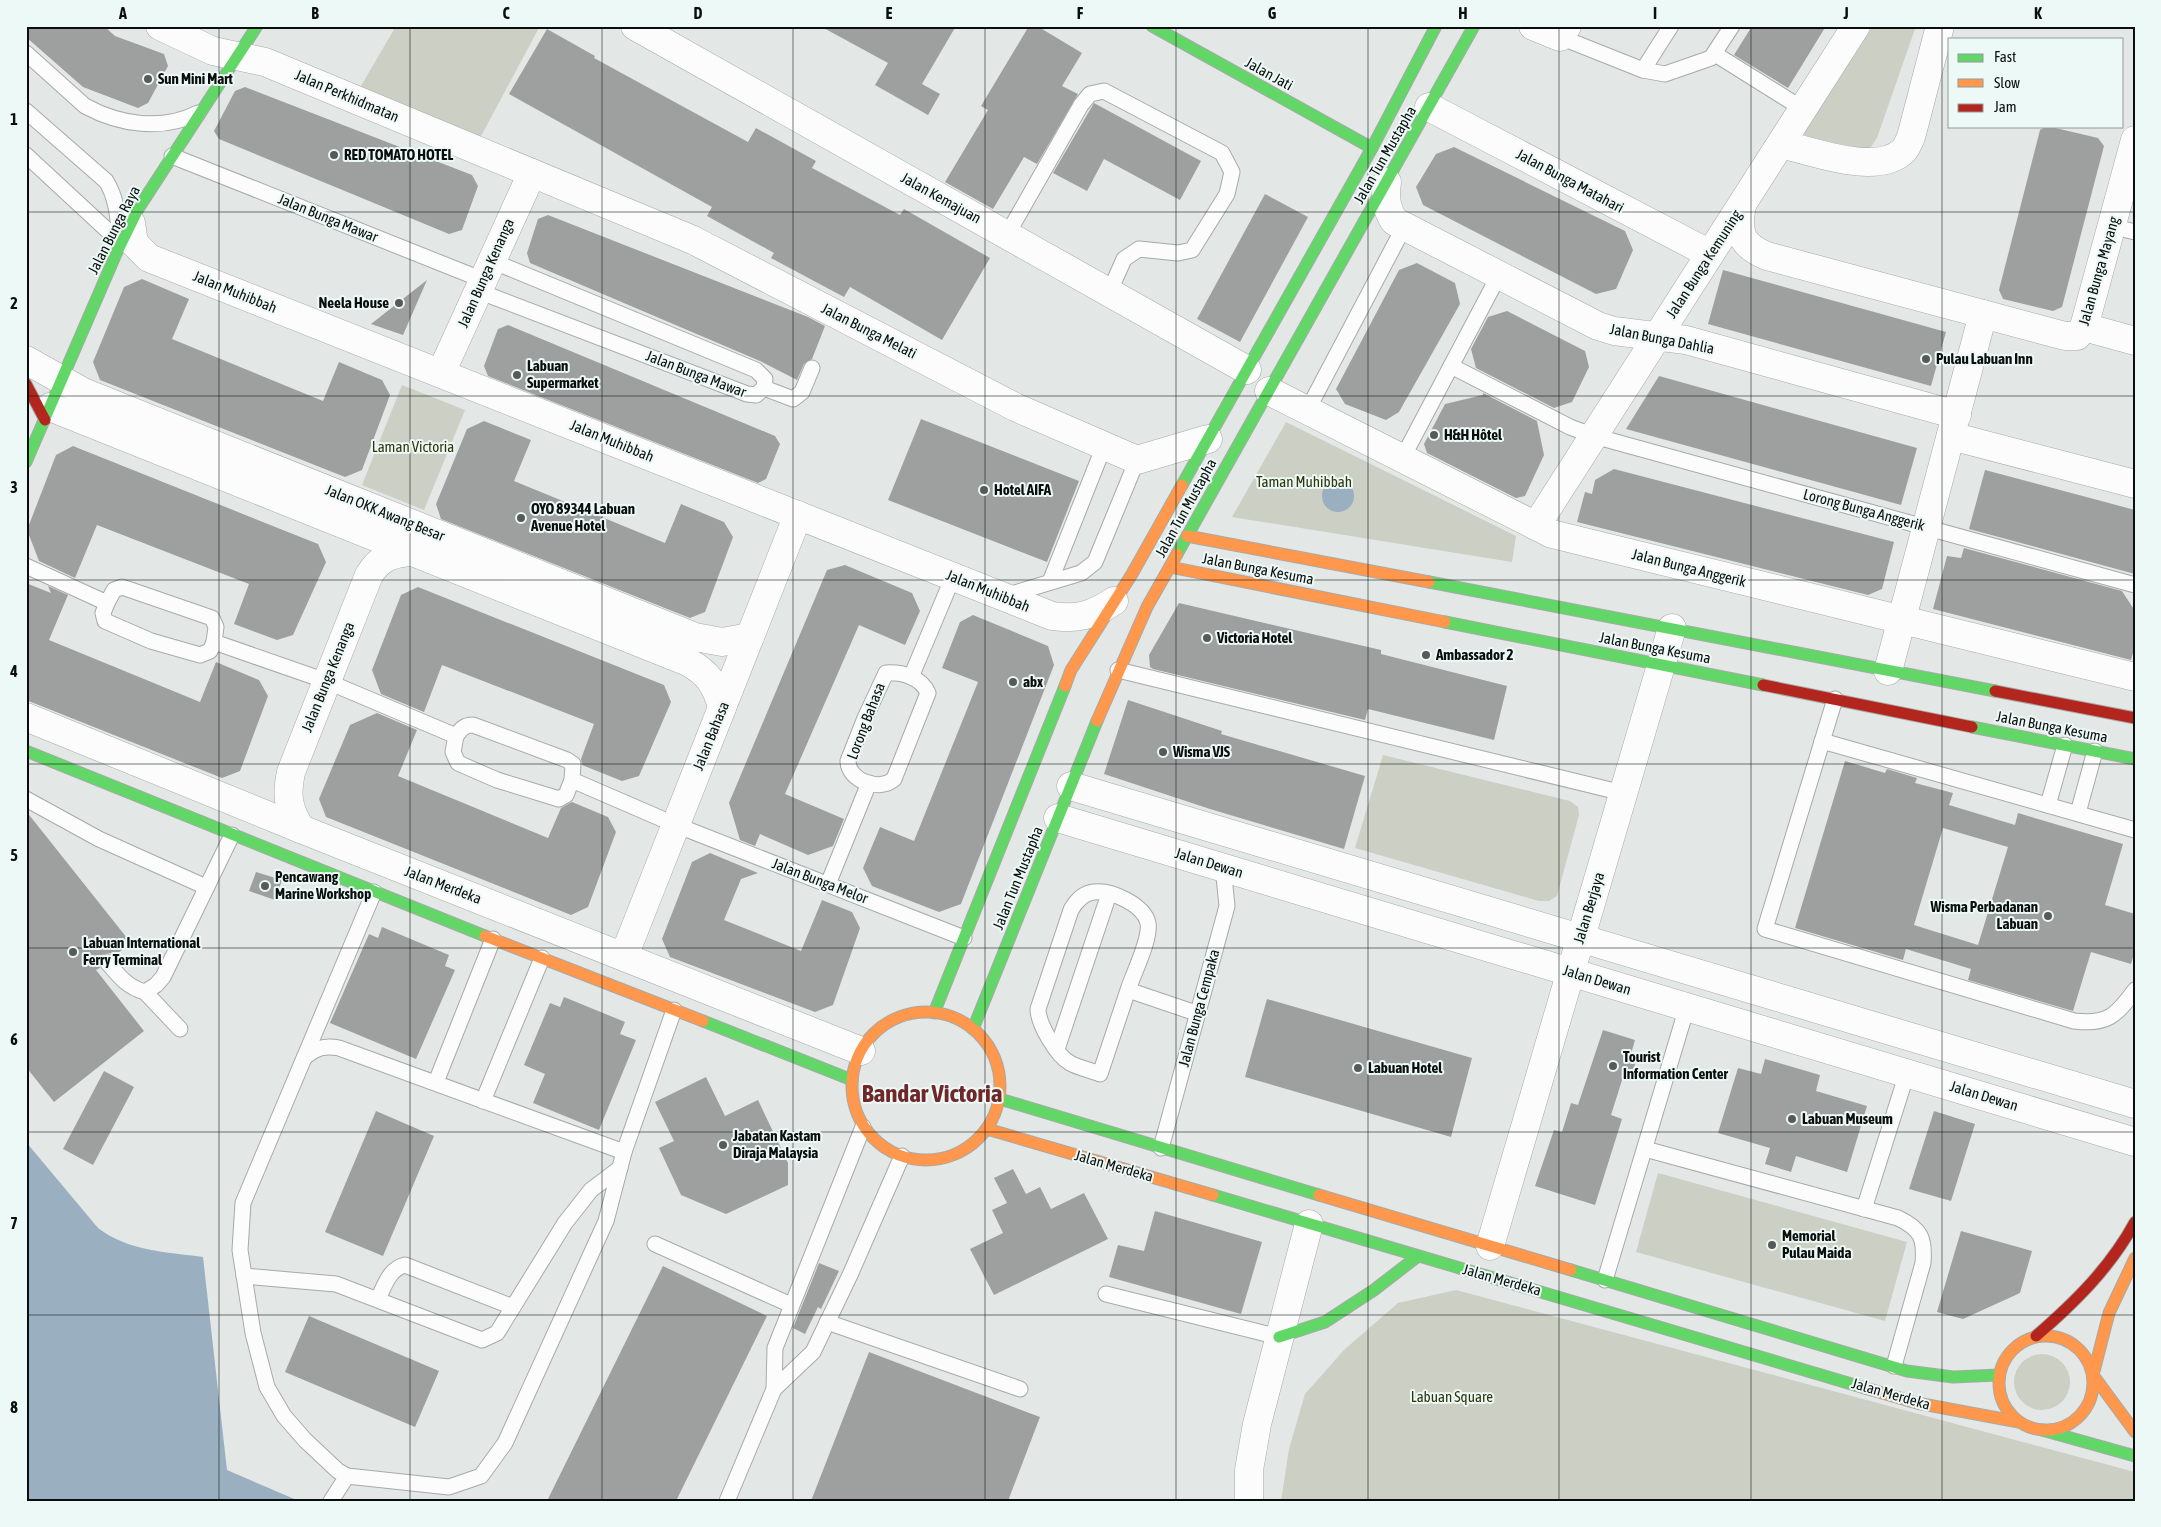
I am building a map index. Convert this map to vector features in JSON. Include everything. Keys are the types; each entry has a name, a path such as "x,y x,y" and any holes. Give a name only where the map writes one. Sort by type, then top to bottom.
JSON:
{"main road":[{"name":"Jalan Bunga Raya","path":"26,462 126,233 172,156 256,26"},
{"name":"Jalan Jati","path":"1152,26 1372,148"},
{"name":"Jalan Tun Mustapha","path":"934,1013 1072,670 1132,574 1372,148 1436,26"},
{"name":"Jalan Tun Mustapha","path":"974,1029 1118,670 1147,607 1474,26"},
{"path":"26,384 47,414"},
{"name":"Jalan Bunga Kesuma","path":"1187,536 2135,718"},
{"name":"Jalan Bunga Kesuma","path":"1170,567 2135,759"},
{"name":"Jalan Merdeka","path":"26,751 374,892 852,1080"},
{"path":"934,1013 955,1018 974,1029 987,1044 996,1061 1001,1080 1000,1099 987,1129 970,1146 949,1157 925,1160 902,1156 880,1145 863,1126 854,1105 852,1080 855,1065 861,1051 874,1034 892,1021 913,1014 934,1013"},
{"name":"Jalan Merdeka","path":"1000,1099 1894,1366 1929,1375 1976,1378 1998,1375"},
{"name":"Jalan Merdeka","path":"987,1129 1917,1402 2019,1422"},
{"path":"2036,1336 2066,1310 2101,1274 2114,1258 2135,1222"},
{"path":"1280,1337 1325,1322 1374,1290 1418,1256"},
{"path":"2040,1430 2055,1429 2069,1424 2080,1415 2089,1403 2093,1389 2093,1374 2109,1313 2135,1258"},
{"path":"2135,1432 2093,1374 2088,1360 2078,1348 2066,1340 2051,1336 2036,1336 2022,1341 2011,1350 2003,1362 1998,1375 1998,1389 2002,1402 2009,1413 2019,1422 2040,1430 2135,1456"}],"street":[{"name":"Jalan Perkhidmatan","path":"160,26 208,49 265,62 532,173"},
{"name":"Jalan Kemajuan","path":"636,26 1247,370"},
{"path":"1533,26 1563,32"},
{"name":"Jalan Bunga Kemuning","path":"1536,526 1856,26"},
{"path":"1781,144 1862,163 1877,163 1892,159 1904,150 1911,137 1940,26"},
{"name":"Jalan Bunga Matahari","path":"1429,107 1710,254"},
{"name":"Jalan Bunga Mayang","path":"1983,314 2071,337 2077,336 2084,327 2123,229 2133,150"},
{"name":"Jalan Bunga Kenanga","path":"441,374 532,173"},
{"name":"Jalan Bunga Melati","path":"532,173 693,240 1015,407 1137,460"},
{"name":"Jalan Bunga Dahlia","path":"1386,182 1385,199 1388,211 1394,221 1598,326 1614,331 1686,340 2135,484"},
{"path":"1742,205 1740,232 1745,243 1755,251 1983,314 1888,671"},
{"name":"Jalan Muhibbah","path":"126,233 134,244 149,258 1052,616 1067,618 1084,617 1099,612 1114,601"},
{"path":"2084,327 2135,341"},
{"name":"Jalan OKK Awang Besar","path":"26,360 61,381 695,637 722,642 750,637"},
{"name":"Jalan Bunga Anggerik","path":"1269,391 1552,534 1901,621 2135,676"},
{"name":"Jalan OKK Awang Besar","path":"47,414 413,552 688,662 701,669 712,679 722,707"},
{"path":"1137,460 1208,439"},
{"name":"Jalan Bahasa","path":"624,956 798,515"},
{"name":"Jalan Bunga Kenanga","path":"301,829 292,816 288,802 287,787 291,772 369,574 385,557 397,553 413,552"},
{"name":"Jalan Berjaya","path":"1490,1246 1672,628"},
{"name":"Jalan Merdeka","path":"26,717 301,829 861,1051"},
{"path":"1072,786 2135,1104"},
{"name":"Jalan Dewan","path":"1058,818 2135,1142"},
{"path":"1223,867 1232,834"},
{"path":"1249,1501 1249,1470 1257,1424 1309,1224"}],"lane":[{"path":"1643,70 1670,26"},
{"path":"1563,32 1643,70 1658,73 1672,72 1705,61 1714,54 1732,26"},
{"path":"26,53 85,106 95,111 134,123 153,125 186,119 202,111"},
{"path":"1714,54 1803,109"},
{"path":"1007,235 1081,105 1090,94 1104,91 1222,153 1232,172 1227,194 1192,250 1178,253 1139,249 1124,259 1108,292"},
{"path":"26,110 106,181 112,190 126,233"},
{"path":"26,155 126,233"},
{"name":"Jalan Bunga Mawar","path":"172,156 484,277 756,370 765,379 764,388 756,395 747,394 484,277"},
{"path":"1307,410 1404,227"},
{"path":"1402,459 1499,275"},
{"name":"Lorong Bunga Anggerik","path":"1451,366 1570,427 1594,436 2135,585"},
{"path":"764,388 793,399 802,392 812,368"},
{"path":"1050,582 1104,446"},
{"path":"1004,597 1080,573 1095,562 1137,460"},
{"path":"26,566 107,603"},
{"path":"828,884 869,783 882,785 890,783 894,779 925,705 928,692 925,685 911,677 953,577"},
{"path":"122,588 212,618 216,627 214,642 210,651 200,656 151,641 106,622 103,613 114,590 122,588"},
{"path":"214,642 326,681 456,736"},
{"path":"1118,670 1624,793"},
{"name":"Lorong Bahasa","path":"869,783 852,775 848,769 848,761 865,718 886,673 911,677"},
{"path":"1834,699 1765,929 2074,1021 2102,1022 2113,1016 2135,990"},
{"path":"466,725 473,725 567,760 573,764 572,780 566,795 559,799 497,780 458,763 453,752 456,736 466,725"},
{"path":"1822,741 2135,830"},
{"path":"2048,805 2065,745"},
{"path":"2078,813 2095,751"},
{"name":"Jalan Bunga Melor","path":"572,780 676,825 964,938"},
{"path":"26,799 99,839 206,887"},
{"path":"145,992 156,985 163,977 232,835"},
{"name":"Jalan Bunga Cempaka","path":"1161,1148 1196,1013 1227,906 1223,867"},
{"path":"374,892 243,1203 240,1250 253,1333 267,1387 284,1416 305,1440 338,1471 347,1476 449,1487 481,1476 505,1444 606,1221 624,1152 674,1010"},
{"path":"1095,892 1109,894 1139,907 1145,915 1148,926 1147,936 1128,990 1100,1074 1068,1062 1057,1049 1040,1022 1039,1003 1076,901 1095,892"},
{"path":"1057,1049 1109,894"},
{"path":"436,1082 493,939"},
{"path":"483,1101 542,958"},
{"path":"107,962 123,982 134,989 145,992 180,1029"},
{"path":"1128,990 1196,1013"},
{"path":"1605,1280 1687,1007"},
{"path":"304,1058 312,1050 328,1046 436,1082 624,1152"},
{"path":"1864,1209 1908,1073"},
{"path":"727,1501 774,1389 775,1348 791,1305 812,1260 863,1126"},
{"path":"1645,1148 1898,1218 1911,1225 1920,1235 1924,1248 1923,1263 1894,1366"},
{"path":"774,1389 813,1352 850,1275 902,1156"},
{"path":"244,1276 336,1284 482,1340 496,1333 565,1223 591,1190 620,1168"},
{"path":"654,1244 791,1305"},
{"path":"378,1299 392,1272 397,1267 406,1265 512,1307"},
{"path":"1106,1294 1280,1337"},
{"path":"827,1322 1020,1389"},
{"path":"332,1501 347,1476"}],"green space":[{"path":"396,26 540,26 479,140 358,91"},
{"path":"1873,26 1916,26 1877,138 1871,147 1860,152 1806,139 1804,133 1808,125"},
{"name":"Laman Victoria","path":"402,385 465,410 424,510 362,485"},
{"name":"Taman Muhibbah","path":"1286,422 1516,536 1512,562 1232,517"},
{"path":"1383,755 1570,801 1578,807 1579,815 1557,896 1549,901 1539,901 1355,848"},
{"path":"1658,1173 1907,1242 1885,1321 1636,1252"},
{"name":"Labuan Square","path":"1456,1290 2135,1472 2135,1501 1281,1501 1289,1449 1305,1394 1344,1350 1398,1303"},
{"path":"2036,1354 2048,1354 2062,1362 2070,1376 2068,1393 2062,1402 2048,1410 2036,1410 2026,1405 2019,1398 2014,1388 2014,1376 2019,1366 2026,1359"}],"water":[{"path":"1338,480 1350,484 1354,496 1350,508 1338,512 1326,508 1322,496 1326,484"},
{"path":"26,1142 98,1228 110,1236 122,1242 161,1252 203,1257 227,1470 299,1501 26,1501"}],"building":[{"path":"26,26 104,26 115,36 164,54 168,66 148,103 138,108 83,87 26,37"},
{"path":"820,26 956,26 922,84 940,94 928,115 875,85 888,63"},
{"path":"1029,26 1037,26 1082,53 1062,86 1078,94 1037,164 1024,157 993,209 945,182 988,110 981,106"},
{"path":"1752,26 1826,26 1788,88 1734,55"},
{"path":"547,29 595,56 594,58 748,142 756,128 816,161 812,168 900,215 904,209 990,258 942,340 850,287 844,297 771,258 774,253 707,216 712,207 509,94"},
{"path":"245,87 472,175 478,186 462,230 449,234 219,139 214,131 235,91"},
{"path":"1094,103 1201,161 1180,200 1104,159 1087,191 1053,173"},
{"path":"2044,128 2056,128 2098,138 2104,146 2062,307 2053,311 2003,299 1999,290 2040,130"},
{"path":"1454,147 1625,231 1633,250 1616,289 1596,294 1423,205 1416,187 1436,154"},
{"path":"1265,194 1308,217 1240,342 1197,319"},
{"path":"548,215 808,317 825,326 812,359 804,364 797,380 760,361 530,263 527,253 538,219"},
{"path":"1417,263 1455,283 1460,304 1399,412 1386,420 1345,404 1336,389 1399,270"},
{"path":"1723,270 1946,332 1931,386 1708,324"},
{"path":"142,279 189,299 172,339 323,401 339,362 382,380 390,395 362,470 345,477 100,380 93,362 124,287"},
{"name":"Neela House","path":"427,280 403,335 371,324"},
{"path":"1507,311 1585,351 1589,367 1572,402 1554,408 1476,368 1471,349 1488,317"},
{"path":"508,325 775,436 780,444 766,479 758,483 488,376 484,366 498,329"},
{"path":"1659,376 1917,448 1901,505 1626,429"},
{"path":"1483,393 1537,421 1544,455 1525,496 1516,498 1427,453 1424,444 1445,404 1483,395"},
{"name":"Hotel AIFA","path":"921,419 1079,481 1047,562 888,500"},
{"path":"484,421 531,440 514,481 665,543 681,504 724,522 733,537 705,612 690,618 441,519 436,504 467,429"},
{"path":"73,446 318,544 326,562 293,635 277,640 234,624 249,584 97,525 75,578 39,561 27,530 56,455"},
{"path":"1614,469 1894,542 1882,589 1868,595 1577,522 1585,492 1592,494 1595,480"},
{"path":"1985,470 2135,510 2135,574 1969,529"},
{"path":"1964,548 2122,591 2135,611 2135,646 2131,660 1933,609 1947,556 1961,558"},
{"path":"845,565 912,593 920,611 905,645 859,625 785,794 844,819 833,846 808,855 760,834 755,846 740,840 729,803 827,570"},
{"path":"26,583 51,593 48,586 68,595 49,640 200,702 216,662 259,680 268,696 240,771 222,778 26,700"},
{"path":"418,587 664,685 671,702 639,776 622,781 582,765 581,759 594,724 442,665 424,712 381,694 372,670 401,595"},
{"path":"1179,603 1381,650 1381,654 1507,686 1494,740 1368,709 1365,720 1153,669 1150,667 1149,655"},
{"path":"973,615 1048,646 1054,665 961,904 939,912 872,886 863,868 880,827 914,841 978,682 942,668 960,622"},
{"path":"1128,700 1222,731 1221,734 1365,776 1344,849 1210,809 1104,774"},
{"path":"377,713 417,730 398,776 548,838 561,808 572,802 608,817 616,832 588,907 571,915 326,817 319,799 350,725"},
{"path":"1845,761 1885,773 1887,769 1917,778 1915,783 1953,793 1949,805 2015,825 2018,813 2123,844 2105,905 2135,914 2135,951 2131,964 2091,952 2073,1011 1968,980 1971,969 1906,949 1903,960 1795,928","holes":["1943,828 2008,847 1978,945 1914,925"]},
{"name":"Labuan International Ferry Terminal","path":"26,811 131,943 114,956 110,953 101,955 98,959 100,968 96,970 144,1031 54,1102 26,1067"},
{"path":"710,853 758,873 741,879 724,920 801,951 822,900 852,912 860,928 833,1005 815,1012 670,957 662,939 692,862"},
{"name":"Pencawang Marine Workshop","path":"256,872 282,880 275,900 249,891"},
{"path":"382,927 449,955 445,966 455,970 416,1059 330,1023 369,934 378,938"},
{"path":"564,997 625,1022 620,1034 636,1040 599,1130 533,1103 545,1074 524,1065 550,1003 560,1007"},
{"name":"Labuan Hotel","path":"1267,999 1472,1058 1451,1137 1245,1077"},
{"path":"1603,1030 1635,1040 1631,1054 1638,1056 1630,1079 1623,1077 1611,1115 1622,1119 1595,1205 1535,1186 1554,1130 1562,1132 1571,1103 1578,1105"},
{"name":"Labuan Museum","path":"1765,1059 1820,1075 1816,1091 1867,1106 1847,1172 1796,1156 1791,1172 1765,1164 1770,1148 1718,1133 1738,1068 1761,1074"},
{"path":"104,1071 134,1087 93,1165 63,1149"},
{"name":"Jabatan Kastam Diraja Malaysia","path":"706,1077 725,1116 758,1100 788,1163 788,1185 726,1214 681,1195 659,1148 674,1141 655,1102"},
{"path":"376,1111 434,1136 383,1256 325,1232"},
{"path":"1934,1111 1975,1124 1951,1201 1909,1189"},
{"path":"1013,1169 1026,1194 1040,1187 1051,1209 1084,1193 1108,1239 994,1295 970,1249 1003,1233 992,1210 1007,1203 994,1178"},
{"path":"1155,1211 1262,1242 1241,1314 1109,1277 1118,1245 1144,1251"},
{"path":"1961,1231 2032,1251 2020,1293 1963,1319 1937,1312"},
{"path":"819,1263 839,1271 821,1309 818,1307 805,1334 793,1328"},
{"path":"663,1266 767,1316 676,1501 547,1501"},
{"path":"309,1316 439,1371 415,1427 285,1372"},
{"path":"869,1352 1040,1417 1008,1501 811,1501"}],"traffic: fast":[{"path":"26,462 116,254 138,209 257,26"},
{"path":"1152,26 1372,148"},
{"path":"1182,485 1372,148 1436,26"},
{"path":"1177,554 1474,26"},
{"path":"1429,582 1995,691"},
{"path":"1445,622 1763,685"},
{"path":"934,1013 1065,686"},
{"path":"973,1029 1097,721"},
{"path":"1972,727 2135,759"},
{"path":"26,751 485,936"},
{"path":"703,1021 852,1080"},
{"path":"1000,1099 1319,1195"},
{"path":"1213,1195 1865,1388"},
{"path":"1279,1337 1325,1322 1374,1290 1418,1256"},
{"path":"1571,1270 1907,1371 1953,1377 1999,1375"},
{"path":"2042,1430 2135,1456"}],"traffic: slow":[{"path":"1065,686 1071,670 1132,574 1182,485"},
{"path":"1187,536 1429,582"},
{"path":"1097,721 1147,607 1177,554"},
{"path":"1170,567 1445,622"},
{"path":"485,936 703,1021"},
{"path":"926,1012 954,1018 978,1034 994,1058 1000,1086 994,1114 978,1138 954,1154 926,1160 898,1154 874,1138 858,1114 852,1086 858,1058 874,1034 898,1018 926,1012"},
{"path":"987,1129 1213,1195"},
{"path":"1319,1195 1571,1270"},
{"path":"2135,1258 2109,1313 2093,1375 2135,1432"},
{"path":"2046,1336 2064,1340 2079,1350 2089,1365 2093,1383 2089,1401 2079,1416 2064,1426 2046,1430 2028,1426 2013,1416 2003,1401 1999,1383 2003,1365 2013,1350 2028,1340 2046,1336"},
{"path":"1865,1388 1917,1403 2019,1422"}],"traffic: jam":[{"path":"26,384 45,420"},
{"path":"1763,685 1972,727"},
{"path":"1995,691 2135,718"},
{"path":"2036,1336 2091,1284 2125,1239 2135,1222"}],"place":[{"name":"Sun Mini Mart","path":"148,79"},
{"name":"RED TOMATO HOTEL","path":"334,155"},
{"name":"Neela House","path":"399,303"},
{"name":"Pulau Labuan Inn","path":"1926,359"},
{"name":"Labuan Supermarket","path":"517,375"},
{"name":"H&H Hôtel","path":"1434,435"},
{"name":"Hotel AIFA","path":"984,490"},
{"name":"OYO 89344 Labuan Avenue Hotel","path":"521,518"},
{"name":"Victoria Hotel","path":"1207,638"},
{"name":"Ambassador 2","path":"1426,655"},
{"name":"abx","path":"1013,682"},
{"name":"Wisma VJS","path":"1163,752"},
{"name":"Pencawang Marine Workshop","path":"265,886"},
{"name":"Wisma Perbadanan Labuan","path":"2048,916"},
{"name":"Labuan International Ferry Terminal","path":"73,952"},
{"name":"Tourist Information Center","path":"1613,1066"},
{"name":"Labuan Hotel","path":"1358,1068"},
{"name":"Labuan Museum","path":"1792,1119"},
{"name":"Jabatan Kastam Diraja Malaysia","path":"723,1145"},
{"name":"Memorial Pulau Maida","path":"1772,1245"}],"district":[{"name":"Bandar Victoria","path":"932,1093"}]}
